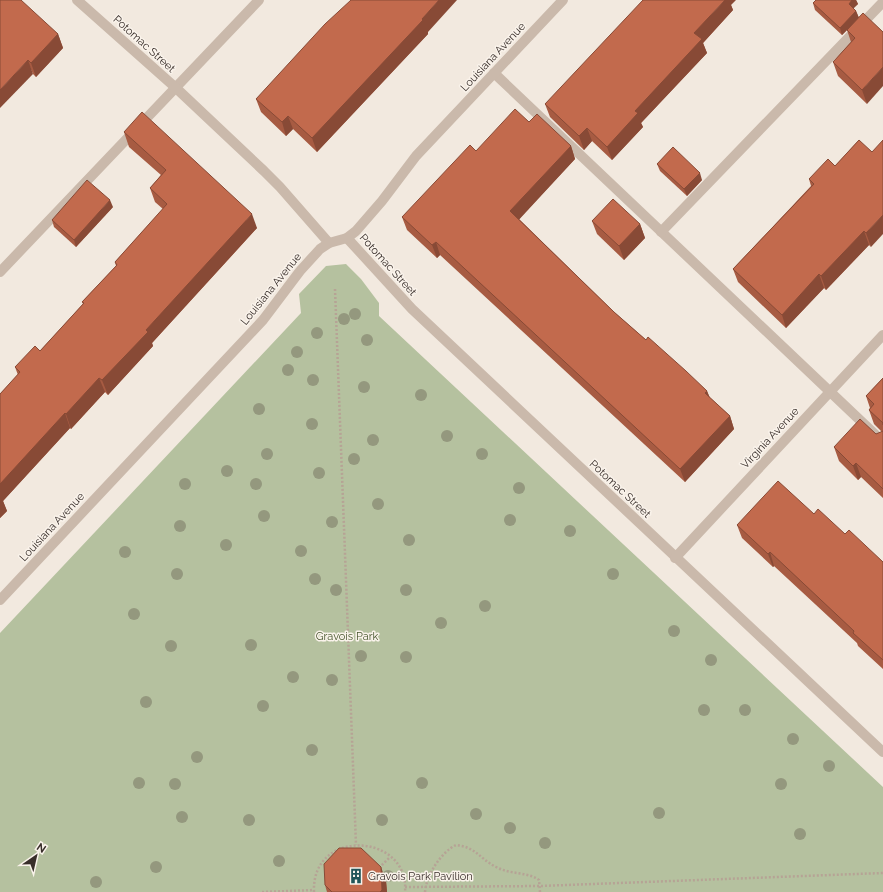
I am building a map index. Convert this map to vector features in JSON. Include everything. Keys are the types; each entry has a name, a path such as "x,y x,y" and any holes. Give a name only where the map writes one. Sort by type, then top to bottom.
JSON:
{"street":[{"name":"Potomac Street","path":"77,0 176,88 280,187 329,243"},
{"path":"0,272 259,0"},
{"name":"Louisiana Avenue","path":"0,600 263,320 300,270 329,243 347,238 382,201 416,156 563,0"},
{"path":"661,232 883,2"},
{"path":"494,73 883,442"},
{"name":"Potomac Street","path":"347,238 412,309 883,752"},
{"name":"Virginia Avenue","path":"675,558 883,335"}],"path":[{"path":"335,290 356,845"},
{"path":"262,892 314,891 315,877 321,864 331,854 343,847 356,845 371,846 384,852 390,857 402,873 405,892"},
{"path":"425,892 426,887 443,855 456,845 474,850 495,867 507,872 536,878 540,886 540,892"},
{"path":"376,871 390,857"},
{"path":"405,887 540,886 883,873"}],"green space":[{"name":"Gravois Park","path":"346,264 361,279 379,303 379,316 883,787 883,892 0,892 0,633 301,313 299,294 326,266"}],"building":[{"path":"0,0 21,0 58,34 31,63 28,60 0,90"},
{"path":"351,0 439,0 422,19 423,20 312,138 288,116 282,122 256,99 325,24"},
{"path":"643,0 725,0 694,33 702,39 635,111 638,113 607,147 587,128 579,136 545,104"},
{"path":"816,0 852,0 849,4 856,11 840,28 813,3"},
{"path":"863,13 883,32 883,67 862,90 833,62 855,38 847,30"},
{"path":"515,109 529,122 537,114 571,146 510,211 614,312 646,340 648,337 686,371 707,391 705,393 730,416 680,469 436,242 432,245 402,217 470,145 476,151"},
{"path":"142,112 252,214 146,330 148,332 102,380 99,378 0,484 0,394 20,372 15,367 35,346 40,351 84,303 82,302 117,265 115,262 167,204 150,188 166,170 124,132"},
{"path":"859,140 872,152 883,140 883,215 866,233 864,231 821,276 819,274 782,315 733,269 814,184 809,179 828,159 835,166"},
{"path":"673,147 700,173 684,189 657,164"},
{"path":"87,180 110,200 74,240 52,220"},
{"path":"613,199 640,224 619,246 592,221"},
{"path":"883,378 883,423 869,410 874,404 866,396"},
{"path":"860,419 876,434 883,431 883,489 856,463 853,466 834,447"},
{"path":"778,481 814,514 818,509 845,534 849,530 883,562 883,660 853,633 854,631 770,552 768,554 737,525"},
{"name":"Gravois Park Pavilion","path":"339,848 361,848 381,867 382,890 380,892 332,892 325,885 324,864"}],"place":[{"name":"Gravois Park Pavilion","path":"356,876"}]}
